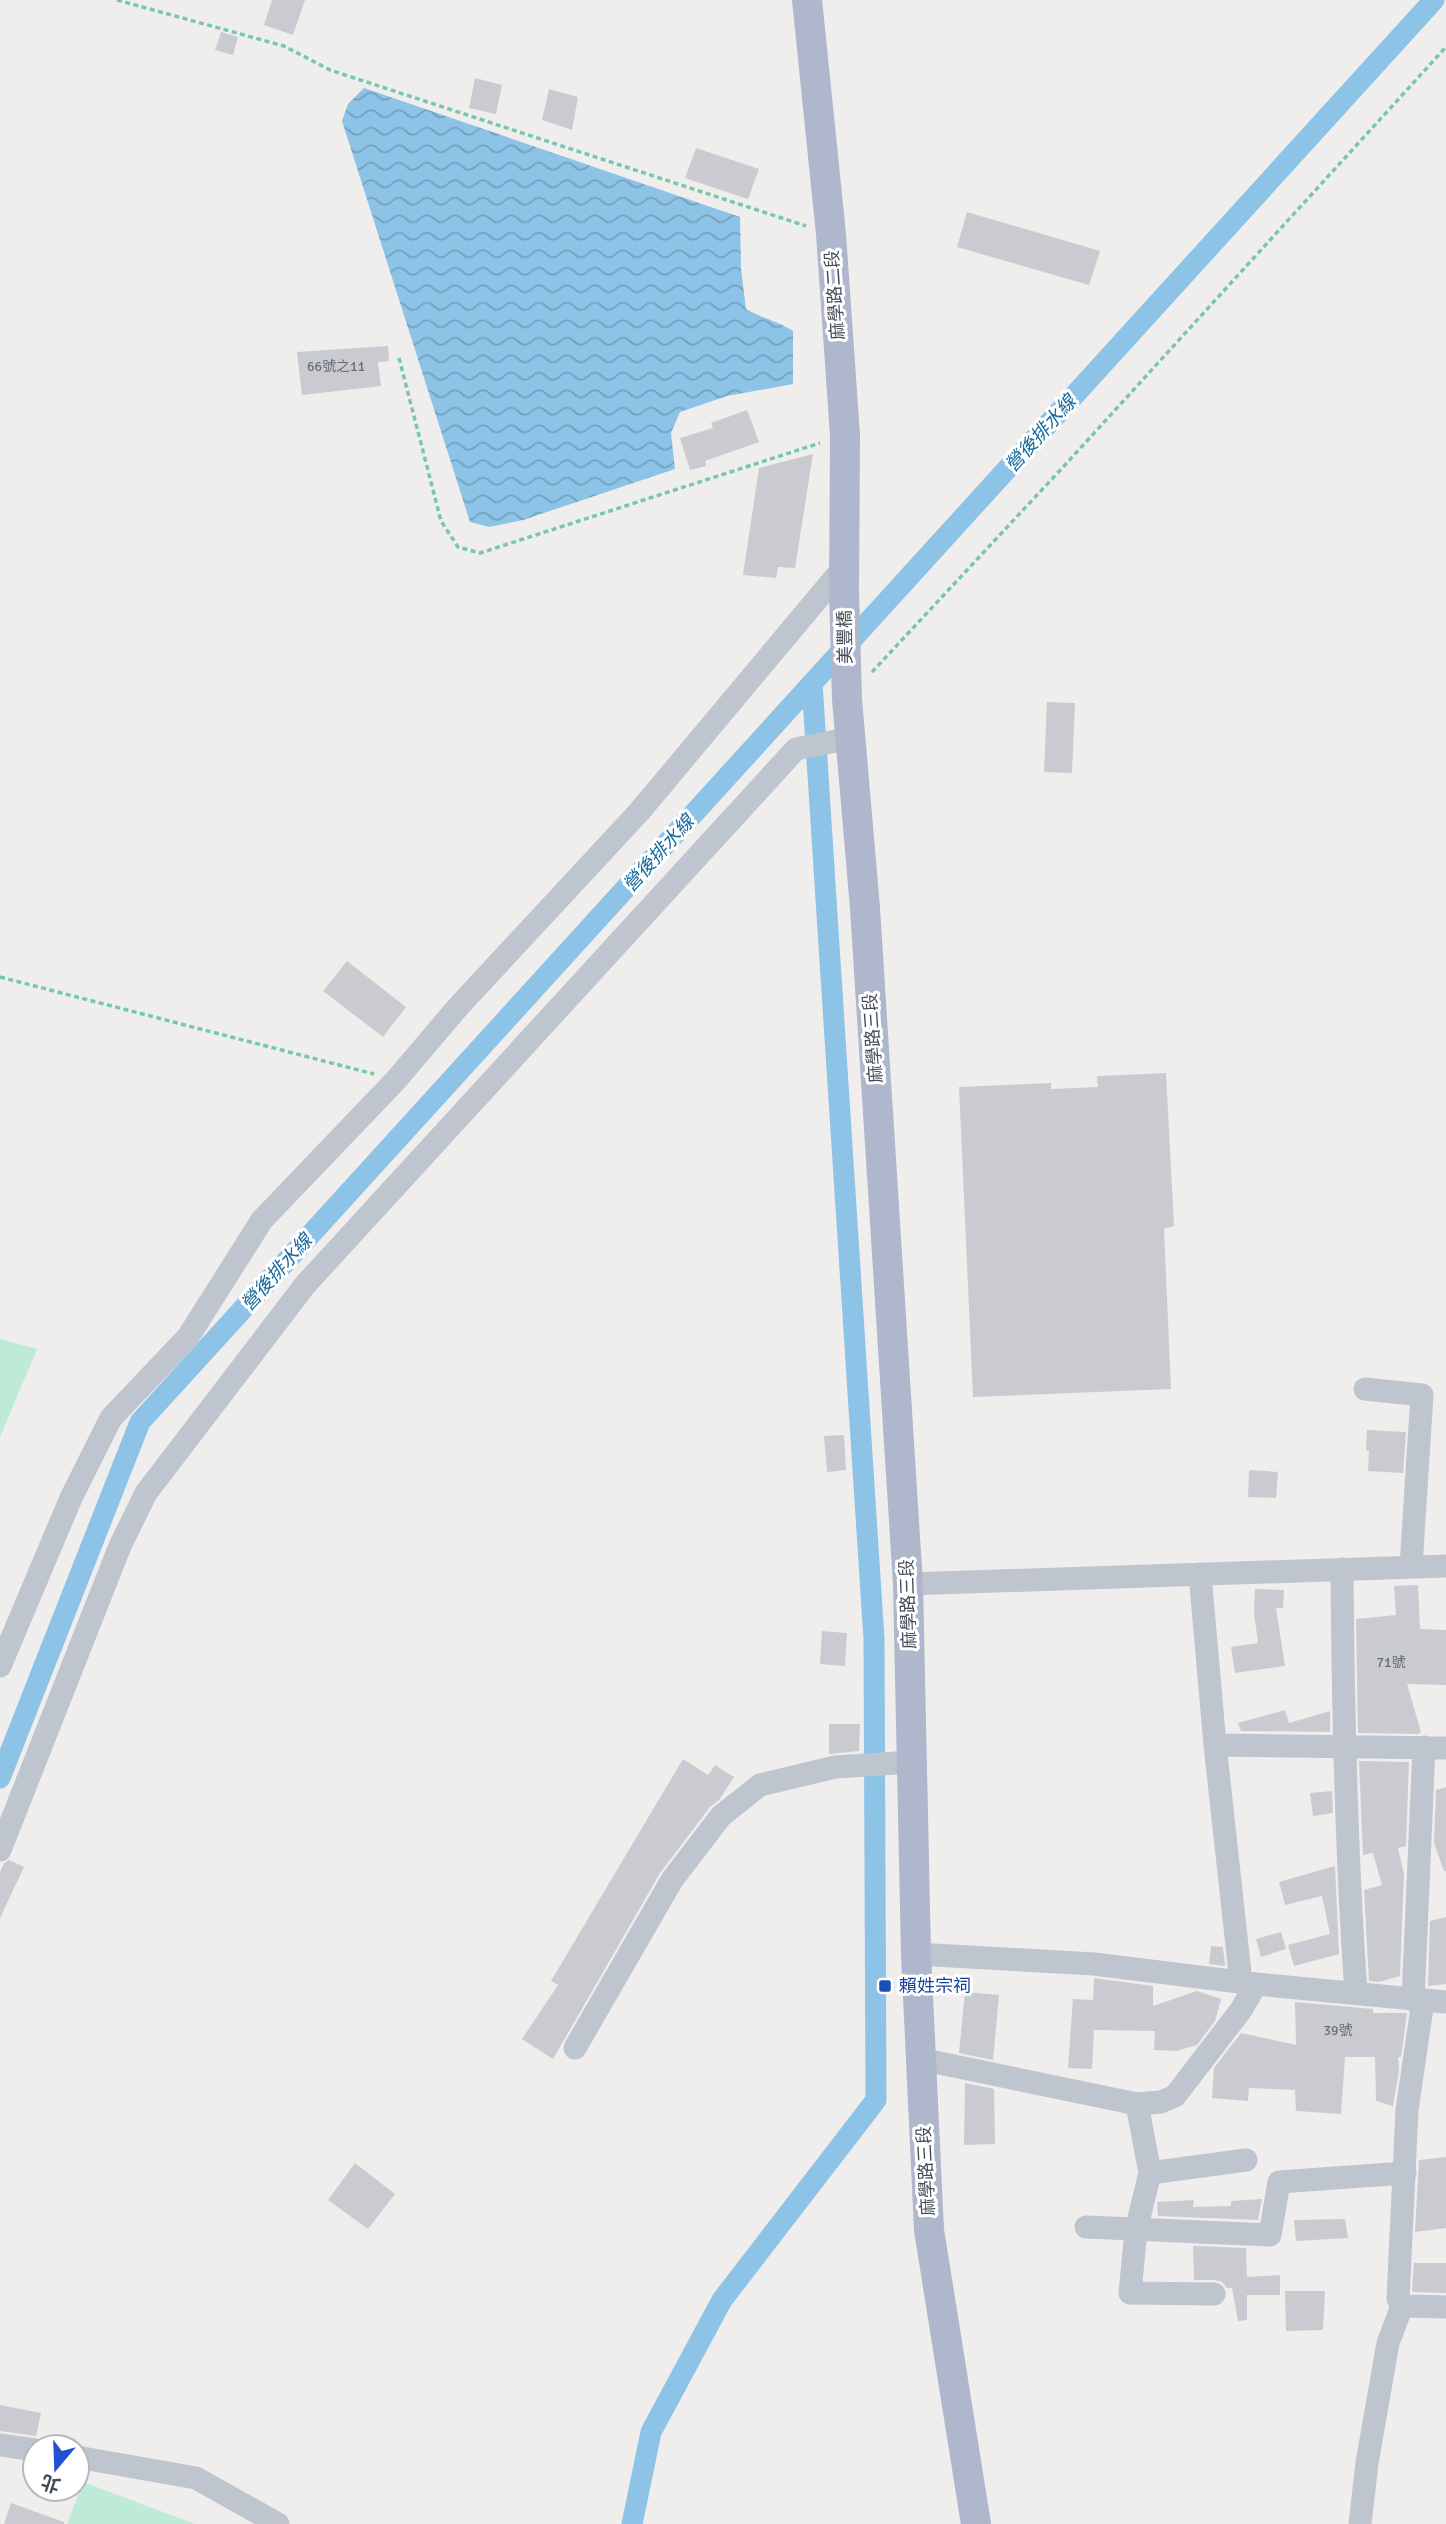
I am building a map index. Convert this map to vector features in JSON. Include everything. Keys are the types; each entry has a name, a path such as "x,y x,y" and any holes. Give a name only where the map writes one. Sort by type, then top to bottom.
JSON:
{"main road":[{"name":"麻學路二段","path":"807,0 831,234 845,435 844,579"},
{"name":"美豐橋","path":"844,579 847,691"},
{"name":"麻學路三段","path":"847,691 865,908 908,1584 916,1954 929,2230 976,2524"}],"street":[{"path":"0,1666 71,1498 111,1418 188,1337 262,1220 396,1080 458,1007 639,812 844,579"},
{"path":"0,1850 120,1546 146,1493 305,1285 796,749 850,738"},
{"path":"1365,1389 1422,1395 1410,1566"},
{"path":"908,1584 1446,1566"},
{"path":"1342,1569 1343,1747 1356,1993"},
{"path":"920,2059 1137,2104 1161,2102 1175,2096 1241,2010 1249,1983 1214,1745 1200,1574"},
{"path":"1214,1745 1435,1748 1427,2001 1406,2110 1398,2299 1402,2306"},
{"path":"575,2048 671,1880 721,1816 760,1785 835,1767 912,1762"},
{"path":"916,1954 1094,1964 1427,2001"},
{"path":"1137,2104 1150,2173 1136,2230 1130,2293 1214,2294"},
{"path":"1150,2173 1246,2160"},
{"path":"1086,2227 1270,2235 1279,2182 1405,2173"},
{"path":"1402,2306 1446,2306"},
{"path":"1360,2524 1367,2463 1388,2343 1402,2306"},
{"path":"0,2445 21,2448"},
{"path":"91,2459 196,2478 278,2524"}],"path":[{"path":"117,0 284,46 330,70 831,234"},
{"path":"847,691 1065,465 1446,47"},
{"path":"399,358 441,521 458,547 480,553 845,435"},
{"path":"0,976 396,1080"}],"green space":[{"path":"0,1339 37,1349 0,1437"},
{"path":"91,2485 195,2524 67,2524 75,2503 91,2503"}],"water":[{"path":"364,88 740,217 741,269 746,309 793,331 793,384 727,396 680,412 671,433 675,469 523,520 489,527 470,522 342,121 348,104"}],"building":[{"path":"272,0 305,0 293,35 264,25"},
{"path":"221,32 238,37 233,55 215,50"},
{"path":"475,78 502,85 496,114 469,108"},
{"path":"549,89 578,97 572,130 542,120"},
{"path":"696,148 759,169 748,199 685,178"},
{"path":"967,212 1100,251 1089,285 957,247"},
{"path":"388,346 389,361 378,362 381,386 302,395 297,352"},
{"path":"747,410 759,442 705,461 706,466 690,470 680,438 713,428 711,423"},
{"path":"813,454 795,568 778,567 776,578 743,575 759,468"},
{"path":"1047,702 1075,703 1072,773 1044,772"},
{"path":"347,961 406,1007 383,1037 323,991"},
{"path":"1166,1073 1174,1226 1164,1229 1171,1389 973,1397 959,1087 1051,1083 1051,1089 1098,1087 1097,1076"},
{"path":"1367,1430 1406,1432 1403,1473 1368,1471"},
{"path":"844,1435 846,1470 827,1472 824,1436"},
{"path":"1249,1470 1278,1472 1276,1498 1248,1497"},
{"path":"1418,1585 1420,1629 1446,1630 1446,1685 1407,1684 1421,1732 1418,1734 1358,1733 1356,1619 1396,1615 1394,1586"},
{"path":"1255,1589 1284,1590 1283,1608 1276,1608 1285,1666 1235,1673 1231,1647 1258,1643 1254,1613"},
{"path":"822,1631 847,1633 845,1666 820,1664"},
{"path":"1285,1710 1289,1723 1330,1711 1330,1732 1241,1731 1238,1723"},
{"path":"829,1724 860,1724 859,1751 829,1754"},
{"path":"683,1759 708,1775 715,1765 734,1777 719,1800 710,1807 660,1873 553,2059 522,2039 558,1985 551,1981"},
{"path":"1359,1761 1409,1762 1406,1846 1398,1848 1404,1874 1400,1976 1379,1982 1369,1981 1364,1890 1382,1885 1373,1853 1363,1855"},
{"path":"1446,1787 1444,1871 1434,1843 1436,1790"},
{"path":"1332,1791 1333,1813 1313,1816 1310,1793"},
{"path":"9,1860 24,1867 0,1918 0,1872 4,1863"},
{"path":"1335,1866 1339,1954 1294,1966 1288,1945 1330,1934 1322,1896 1285,1905 1279,1882"},
{"path":"1446,1917 1446,1984 1428,1986 1430,1921"},
{"path":"1281,1932 1286,1949 1261,1957 1256,1939"},
{"path":"1211,1946 1223,1947 1225,1966 1209,1964"},
{"path":"1094,1978 1153,1986 1153,2006 1197,1991 1221,1999 1215,2021 1197,2045 1176,2051 1154,2050 1155,2031 1094,2030 1092,2069 1068,2068 1073,1999 1093,2000"},
{"path":"965,1992 999,1995 993,2060 959,2053"},
{"path":"1295,2002 1373,2009 1373,2013 1407,2013 1401,2057 1398,2057 1399,2071 1393,2106 1376,2101 1375,2057 1345,2057 1341,2114 1296,2111 1295,2090 1249,2088 1248,2101 1212,2098 1214,2068 1241,2033 1296,2045"},
{"path":"965,2083 994,2089 995,2144 964,2145"},
{"path":"1446,2157 1446,2228 1415,2232 1419,2160"},
{"path":"355,2163 395,2194 368,2229 328,2200"},
{"path":"1262,2199 1258,2220 1158,2216 1157,2202 1194,2200 1193,2207 1231,2206 1231,2201"},
{"path":"1345,2219 1348,2238 1296,2241 1294,2220"},
{"path":"1193,2246 1246,2248 1247,2277 1280,2275 1280,2295 1247,2295 1247,2320 1238,2321 1232,2288 1227,2288 1222,2282 1215,2280 1194,2280"},
{"path":"1414,2263 1446,2263 1446,2293 1412,2292"},
{"path":"1285,2291 1325,2291 1323,2330 1286,2331"},
{"path":"0,2405 41,2413 37,2433 0,2431"},
{"path":"11,2503 64,2522 64,2524 4,2524"}],"waterway":[{"name":"營後排水線","path":"0,1778 140,1422 1434,0"},
{"path":"632,2524 651,2432 722,2300 876,2100 874,1639 812,683"}],"place":[{"name":"賴姓宗祠","path":"885,1986"}]}
